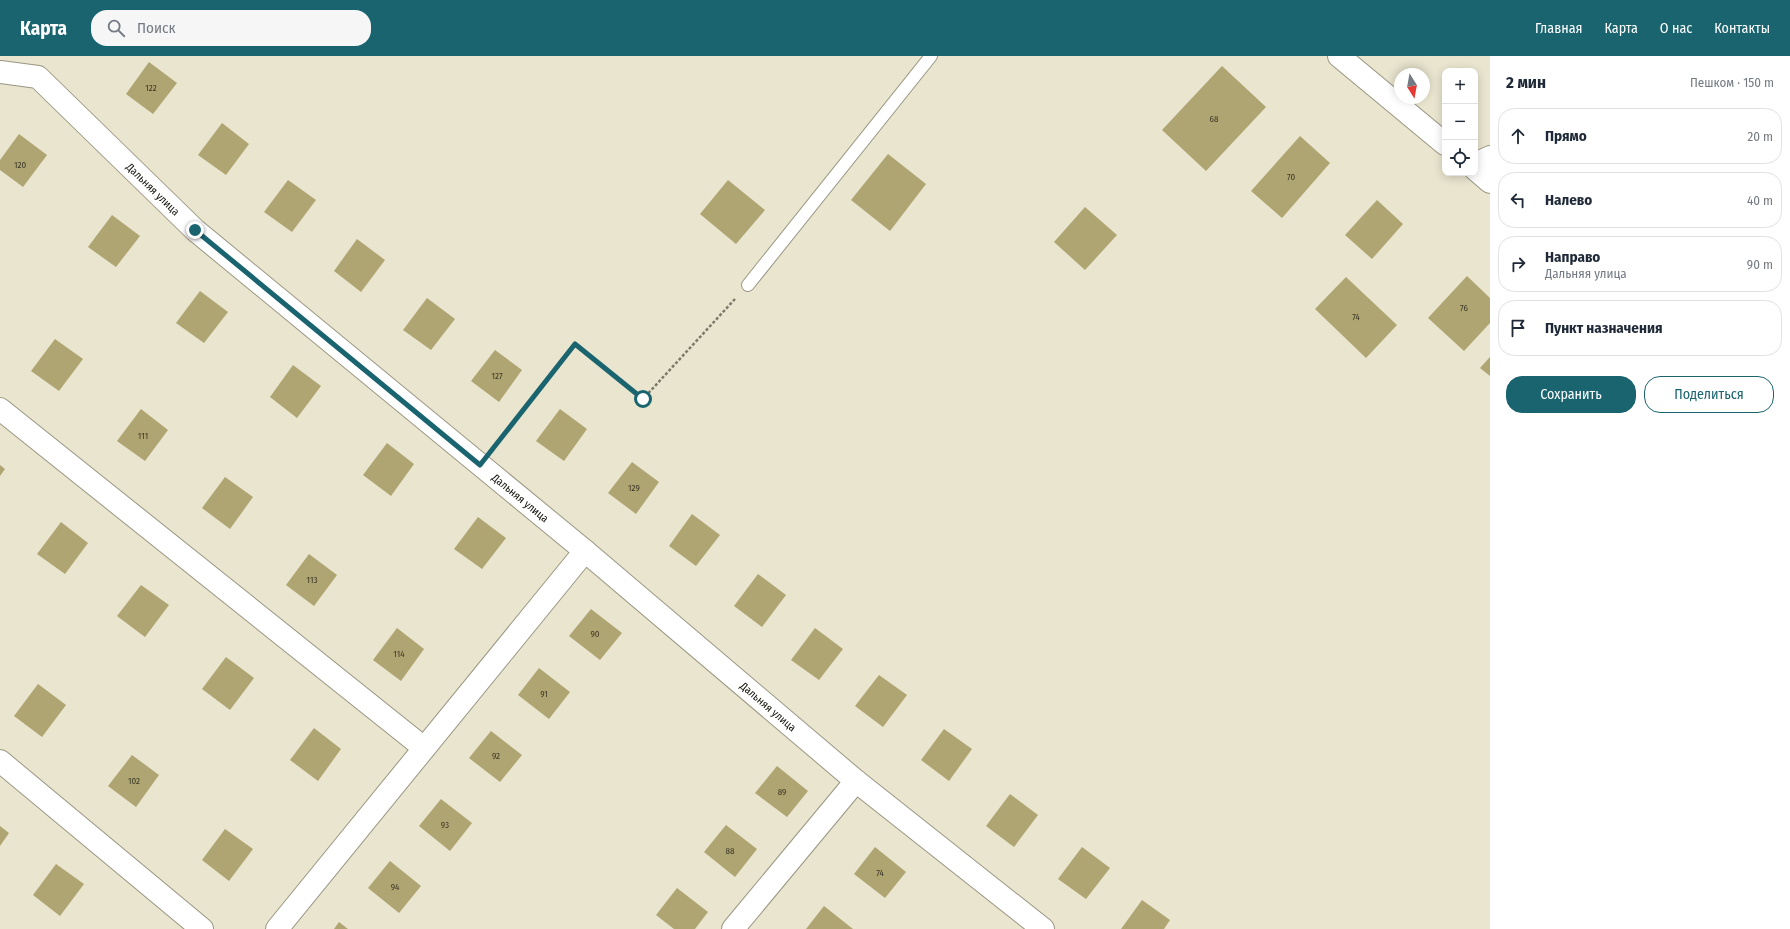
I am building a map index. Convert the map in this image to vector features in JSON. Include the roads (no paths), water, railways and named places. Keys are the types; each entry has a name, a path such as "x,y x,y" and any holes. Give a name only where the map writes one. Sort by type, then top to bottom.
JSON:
{"street":[{"path":"1339,56 1442,142"},
{"name":"Дальняя улица","path":"0,72 38,77 195,230 585,551 856,781 1044,929"},
{"path":"1478,163 1490,157"},
{"path":"1478,172 1490,182"},
{"path":"0,409 424,748"},
{"path":"277,929 585,551"},
{"path":"0,761 202,929"},
{"path":"733,929 856,781"}],"lane":[{"path":"748,285 931,56"}]}
